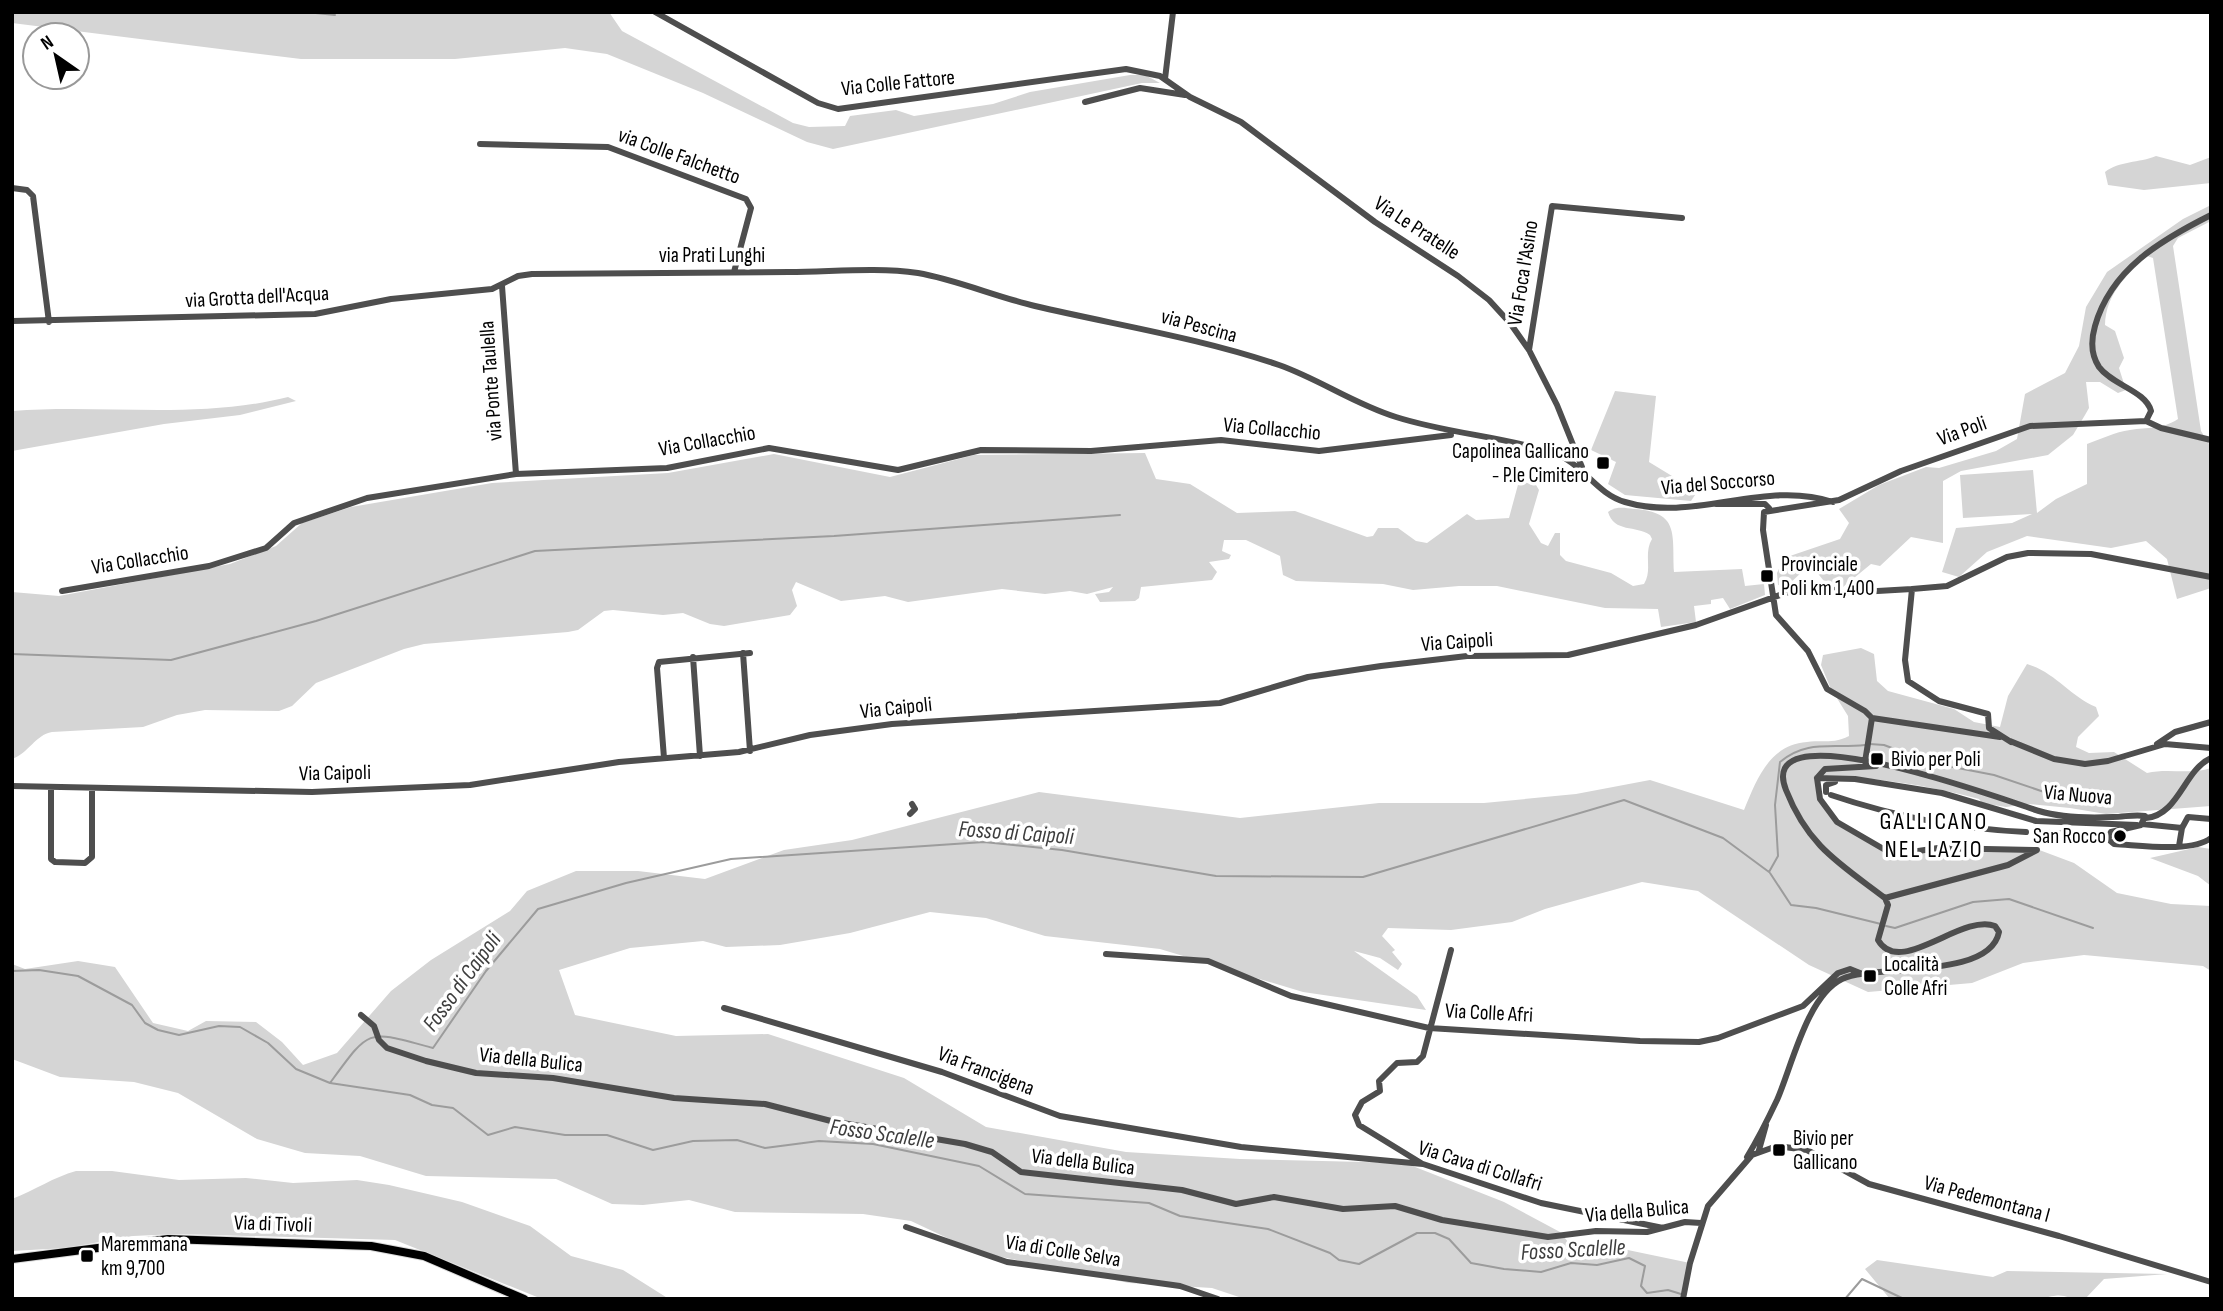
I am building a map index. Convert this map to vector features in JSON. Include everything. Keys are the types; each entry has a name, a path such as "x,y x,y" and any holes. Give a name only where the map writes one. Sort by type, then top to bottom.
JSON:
{"main road":[{"name":"Via di Tivoli","path":"12,1259 168,1238 371,1246 417,1254 524,1299"}],"street":[{"name":"Via Colle Fattore","path":"655,12 834,108 1021,86 1126,69 1144,70 1165,79"},
{"path":"1165,79 1173,12"},
{"name":"Via Le Pratelle","path":"1165,79 1187,95 1241,122 1375,222 1458,276 1500,311 1529,350 1557,405 1582,467"},
{"path":"1085,102 1140,88 1187,95"},
{"name":"via Colle Falchetto","path":"480,144 611,148 746,199 751,208 734,272"},
{"path":"12,188 27,190 32,195 49,322"},
{"name":"Via Foca l'Asino","path":"1529,350 1552,206 1682,218"},
{"path":"2146,421 2151,411 2148,404 2107,375 2097,363 2092,342 2098,315 2111,288 2134,262 2211,215"},
{"name":"via Prati Lunghi","path":"502,286 524,274 905,272 926,275"},
{"name":"via Pescina","path":"926,275 1000,298 1169,335 1267,361 1306,376 1372,409 1456,434"},
{"name":"via Grotta dell'Acqua","path":"12,321 303,315 386,300 482,291 502,286"},
{"name":"via Ponte Taulella","path":"502,286 516,474"},
{"name":"Via Poli","path":"1707,503 1765,504 1769,508 1833,502 1901,471 2025,427 2058,422 2146,421 2161,428 2211,440"},
{"name":"Via del Soccorso","path":"1456,434 1549,451 1582,467 1603,490 1625,502 1661,507 1779,494 1813,496 1833,502"},
{"name":"Via Collacchio","path":"62,591 209,566 266,548 297,522 367,498 516,474 662,468 717,460 764,449 898,470 981,450 1091,451 1221,440 1320,452 1456,434"},
{"path":"1769,508 1762,517 1776,615 1808,651 1826,688 1867,712 1872,721 1865,762"},
{"name":"Via Caipoli","path":"12,786 318,792 464,786 606,763 750,751 805,736 892,724 1220,703 1314,676 1455,657 1562,656 1696,625 1813,584 1845,593 1947,586 2007,557 2028,553 2087,553 2211,577"},
{"path":"1912,589 1905,660 1908,681 1939,701 1986,713 1991,729 2011,742"},
{"path":"664,758 657,668 660,662 692,657 746,653 750,751"},
{"path":"692,657 699,755"},
{"path":"1872,721 1990,735 2054,759 2085,764 2106,762 2156,746 2175,743 2211,748"},
{"path":"2156,746 2175,732 2211,722"},
{"name":"Via Nuova","path":"1850,779 1846,782 1829,782 1825,787 1829,794 1942,824 1996,830 2109,835 2143,822 2141,815 2105,817 2047,813 1990,793 1865,762 1803,755 1788,764 1783,779 1794,806 1815,843 1886,901"},
{"path":"2143,822 2162,812 2196,770 2211,758"},
{"path":"1757,1147 1820,999 1834,984 1860,973 1896,973 1960,961 1987,950 1997,941 1999,932 1993,924 1973,925 1905,953 1884,948 1879,942 1878,934 1886,901 2008,865 2035,853 2034,848 1938,848 1890,852 1837,822 1820,799 1817,778 1825,769 1882,765"},
{"path":"1817,778 1850,779 1945,793 2036,821 2143,822 2182,828"},
{"path":"51,788 51,859 55,862 85,863 92,857 92,788"},
{"path":"910,814 915,809 912,804"},
{"path":"2179,846 2182,828 2188,817 2211,819"},
{"path":"2109,835 2109,840 2115,844 2179,846 2207,845 2211,838"},
{"path":"1423,1164 1359,1125 1354,1115 1362,1102 1380,1091 1379,1080 1395,1064 1421,1059 1451,950"},
{"name":"Via Colle Afri","path":"1106,954 1204,960 1291,996 1429,1028 1628,1041 1703,1042 1762,1024 1802,1006 1827,981 1841,972 1850,969 1860,973"},
{"name":"Via Francigena","path":"724,1008 942,1072 1056,1115 1241,1147"},
{"name":"Via della Bulica","path":"361,1016 374,1026 380,1041 390,1049 458,1069 559,1078 674,1098 765,1104 824,1120 965,1144 992,1152 1016,1171 1040,1176 1176,1189 1236,1204 1274,1196 1343,1209 1395,1206 1441,1220 1545,1237 1591,1232 1642,1232 1688,1222 1701,1223"},
{"path":"1683,1299 1701,1223 1713,1198 1757,1147 1769,1115"},
{"path":"1764,1134 1776,1146"},
{"name":"Via Pedemontana I","path":"1757,1147 1776,1146 1807,1150 1881,1188 2059,1236 2211,1282"},
{"name":"Via Cava di Collafri","path":"1241,1147 1423,1164 1541,1203 1665,1228"},
{"name":"Via di Colle Selva","path":"906,1227 1011,1263 1177,1286 1218,1299"}],"shaded area":[{"path":"12,12 609,12 622,31 793,123 809,127 845,126 850,116 896,110 914,116 993,104 1030,92 1130,75 1145,75 1160,83 1142,83 833,149 807,142 703,93 607,54 565,48 455,59 301,59 91,33 91,21 12,23"},
{"path":"2156,156 2190,165 2211,157 2211,183 2144,190 2108,185 2105,172 2111,168"},
{"path":"2211,205 2211,221 2178,238 2173,246 2201,431 2211,447 2211,588 2177,599 2167,559 2146,541 2111,548 2027,536 1987,552 1959,577 1942,572 1956,528 2012,523 2032,514 1963,518 1960,475 2033,470 2037,513 2056,499 2087,484 2087,444 2119,432 2160,427 2178,419 2153,258 2147,256 2118,286 2106,314 2105,325 2115,331 2124,358 2119,368 2126,390 2118,393 2100,382 2086,382 2089,408 2073,435 2048,455 1961,471 1943,481 1943,543 1911,537 1880,566 1871,564 1843,587 1828,586 1815,570 1804,570 1787,586 1778,585 1777,573 1784,558 1840,539 1849,523 1839,509 1879,485 1926,467 1939,468 1996,451 2017,439 2025,394 2065,373 2079,346 2086,307 2107,272 2183,219"},
{"path":"1615,391 1656,396 1649,462 1695,495 1691,501 1625,495 1608,484 1616,462 1591,450"},
{"path":"288,397 296,401 240,415 164,424 12,451 12,411 185,410 254,404"},
{"path":"1145,453 1156,479 1190,484 1237,513 1295,511 1367,537 1373,536 1378,528 1398,528 1416,541 1427,543 1467,514 1476,520 1509,518 1519,481 1536,485 1539,490 1529,524 1541,543 1548,546 1555,533 1560,533 1560,555 1566,561 1611,573 1633,586 1644,584 1648,573 1648,550 1652,539 1650,535 1620,526 1611,519 1608,512 1620,508 1649,511 1666,520 1670,527 1673,536 1674,572 1742,569 1745,586 1764,584 1765,595 1730,609 1723,598 1711,600 1711,604 1694,606 1696,622 1661,627 1658,609 1605,608 1497,586 1413,590 1383,584 1296,581 1283,575 1280,556 1246,540 1224,540 1222,551 1231,555 1229,559 1209,562 1217,572 1212,580 1141,587 1139,598 1135,601 1100,602 1095,594 1109,592 1113,587 1087,594 1070,591 1045,594 1002,589 908,602 885,596 841,601 796,582 792,590 797,606 790,615 724,626 710,624 683,613 663,615 613,610 604,611 578,630 568,632 424,644 316,683 292,706 279,711 205,710 177,715 143,727 52,732 12,759 12,592 59,596 230,564 276,546 302,523 351,507 492,483 668,473 774,454 890,477 974,455"},
{"path":"1861,648 1874,654 1877,681 1888,691 1954,709 1974,722 2000,727 2008,696 2027,664 2046,673 2096,707 2099,716 2078,737 2076,747 2089,753 2114,752 2147,773 2211,768 2211,806 2106,814 2029,804 2006,807 1982,803 1979,799 1940,790 1861,778 1821,776 1818,791 1837,822 1887,851 2034,848 2074,863 2117,893 2171,904 2211,906 2211,971 2203,966 2084,955 2023,963 1972,983 1868,992 1809,965 1698,891 1642,882 1545,909 1512,922 1451,930 1388,928 1382,936 1395,950 1392,952 1402,964 1398,970 1380,958 1354,951 1417,996 1426,1010 1303,992 1160,949 1045,936 986,918 930,912 850,933 780,945 726,947 703,941 630,948 559,970 575,1015 676,1036 768,1034 904,1078 986,1127 1126,1152 1240,1159 1405,1163 1504,1202 1560,1232 1581,1258 1623,1249 1690,1263 1683,1299 1245,1299 1212,1288 1129,1283 977,1252 911,1221 863,1214 735,1212 689,1200 643,1205 612,1204 556,1179 426,1176 360,1156 305,1153 257,1139 178,1093 134,1082 60,1077 12,1059 12,964 25,969 78,961 115,967 153,1023 188,1031 206,1021 256,1022 282,1042 303,1065 337,1053 391,991 431,960 510,911 527,891 576,871 638,871 705,879 784,850 852,840 1039,792 1240,818 1379,803 1484,803 1576,794 1650,780 1744,810 1766,766 1783,750 1807,742 1833,741 1849,736 1848,716 1830,687 1821,665 1823,655"},
{"path":"2198,847 2211,849 2211,886 2198,876 2150,858"},
{"path":"76,1171 112,1171 179,1180 246,1178 293,1183 357,1180 389,1185 462,1202 530,1226 571,1256 623,1270 669,1299 542,1299 395,1240 177,1234 133,1236 66,1248 12,1251 12,1199"},
{"path":"1877,1260 1993,1277 2007,1271 2167,1274 2104,1279 2085,1299 2060,1295 2041,1299 1890,1299 1865,1269"}],"waterway":[{"path":"306,12 335,15"},
{"path":"12,654 171,660 316,621 535,551 834,536 1120,515"},
{"name":"Fosso di Caipoli","path":"1870,744 1884,745 1932,763 1994,775 2053,795"},
{"name":"Fosso di Caipoli","path":"330,1083 354,1051 372,1038 382,1036 433,1048 486,971 538,909 626,883 731,859 984,842 1062,850 1216,876 1363,877 1624,800 1723,838 1769,872 1778,856 1775,805 1780,762 1800,750 1821,746 1865,745"},
{"name":"Fosso di Caipoli","path":"1770,873 1791,905 1816,908 1881,924"},
{"name":"Fosso di Caipoli","path":"1886,926 1895,928 1973,902 2009,899 2093,928"},
{"name":"Fosso Scalelle","path":"12,971 39,970 78,976 132,1005 145,1023 158,1030 179,1035 219,1026 240,1027 268,1043 296,1069 330,1083 410,1095 432,1105 453,1108 488,1135 515,1127 565,1135 607,1135 653,1150 693,1141 737,1140 765,1148 819,1141 873,1144 979,1166 1025,1194 1149,1203 1180,1216 1268,1229 1330,1253 1339,1260 1359,1264 1417,1233 1435,1233 1449,1239 1471,1263 1504,1269 1541,1272 1571,1263 1597,1265 1629,1258 1645,1266 1641,1286 1647,1293 1668,1290 1681,1294"},
{"name":"Fosso Scalelle","path":"1845,1299 1862,1279 1904,1299"},
{"path":"311,1299 318,1299"},
{"name":"Fosso Scalelle","path":"1801,1299 1818,1299"}],"place":[{"name":"Capolinea Gallicano - P.le Cimitero","path":"1603,463"},
{"name":"Provinciale Poli km 1,400","path":"1767,576"},
{"name":"Bivio per Poli","path":"1877,759"},
{"name":"San Rocco","path":"2120,836"},
{"name":"Località Colle Afri","path":"1870,976"},
{"name":"Bivio per Gallicano","path":"1779,1150"},
{"name":"Maremmana km 9,700","path":"87,1256"}],"district":[{"name":"GALLICANO NEL LAZIO","path":"1934,835"}]}
